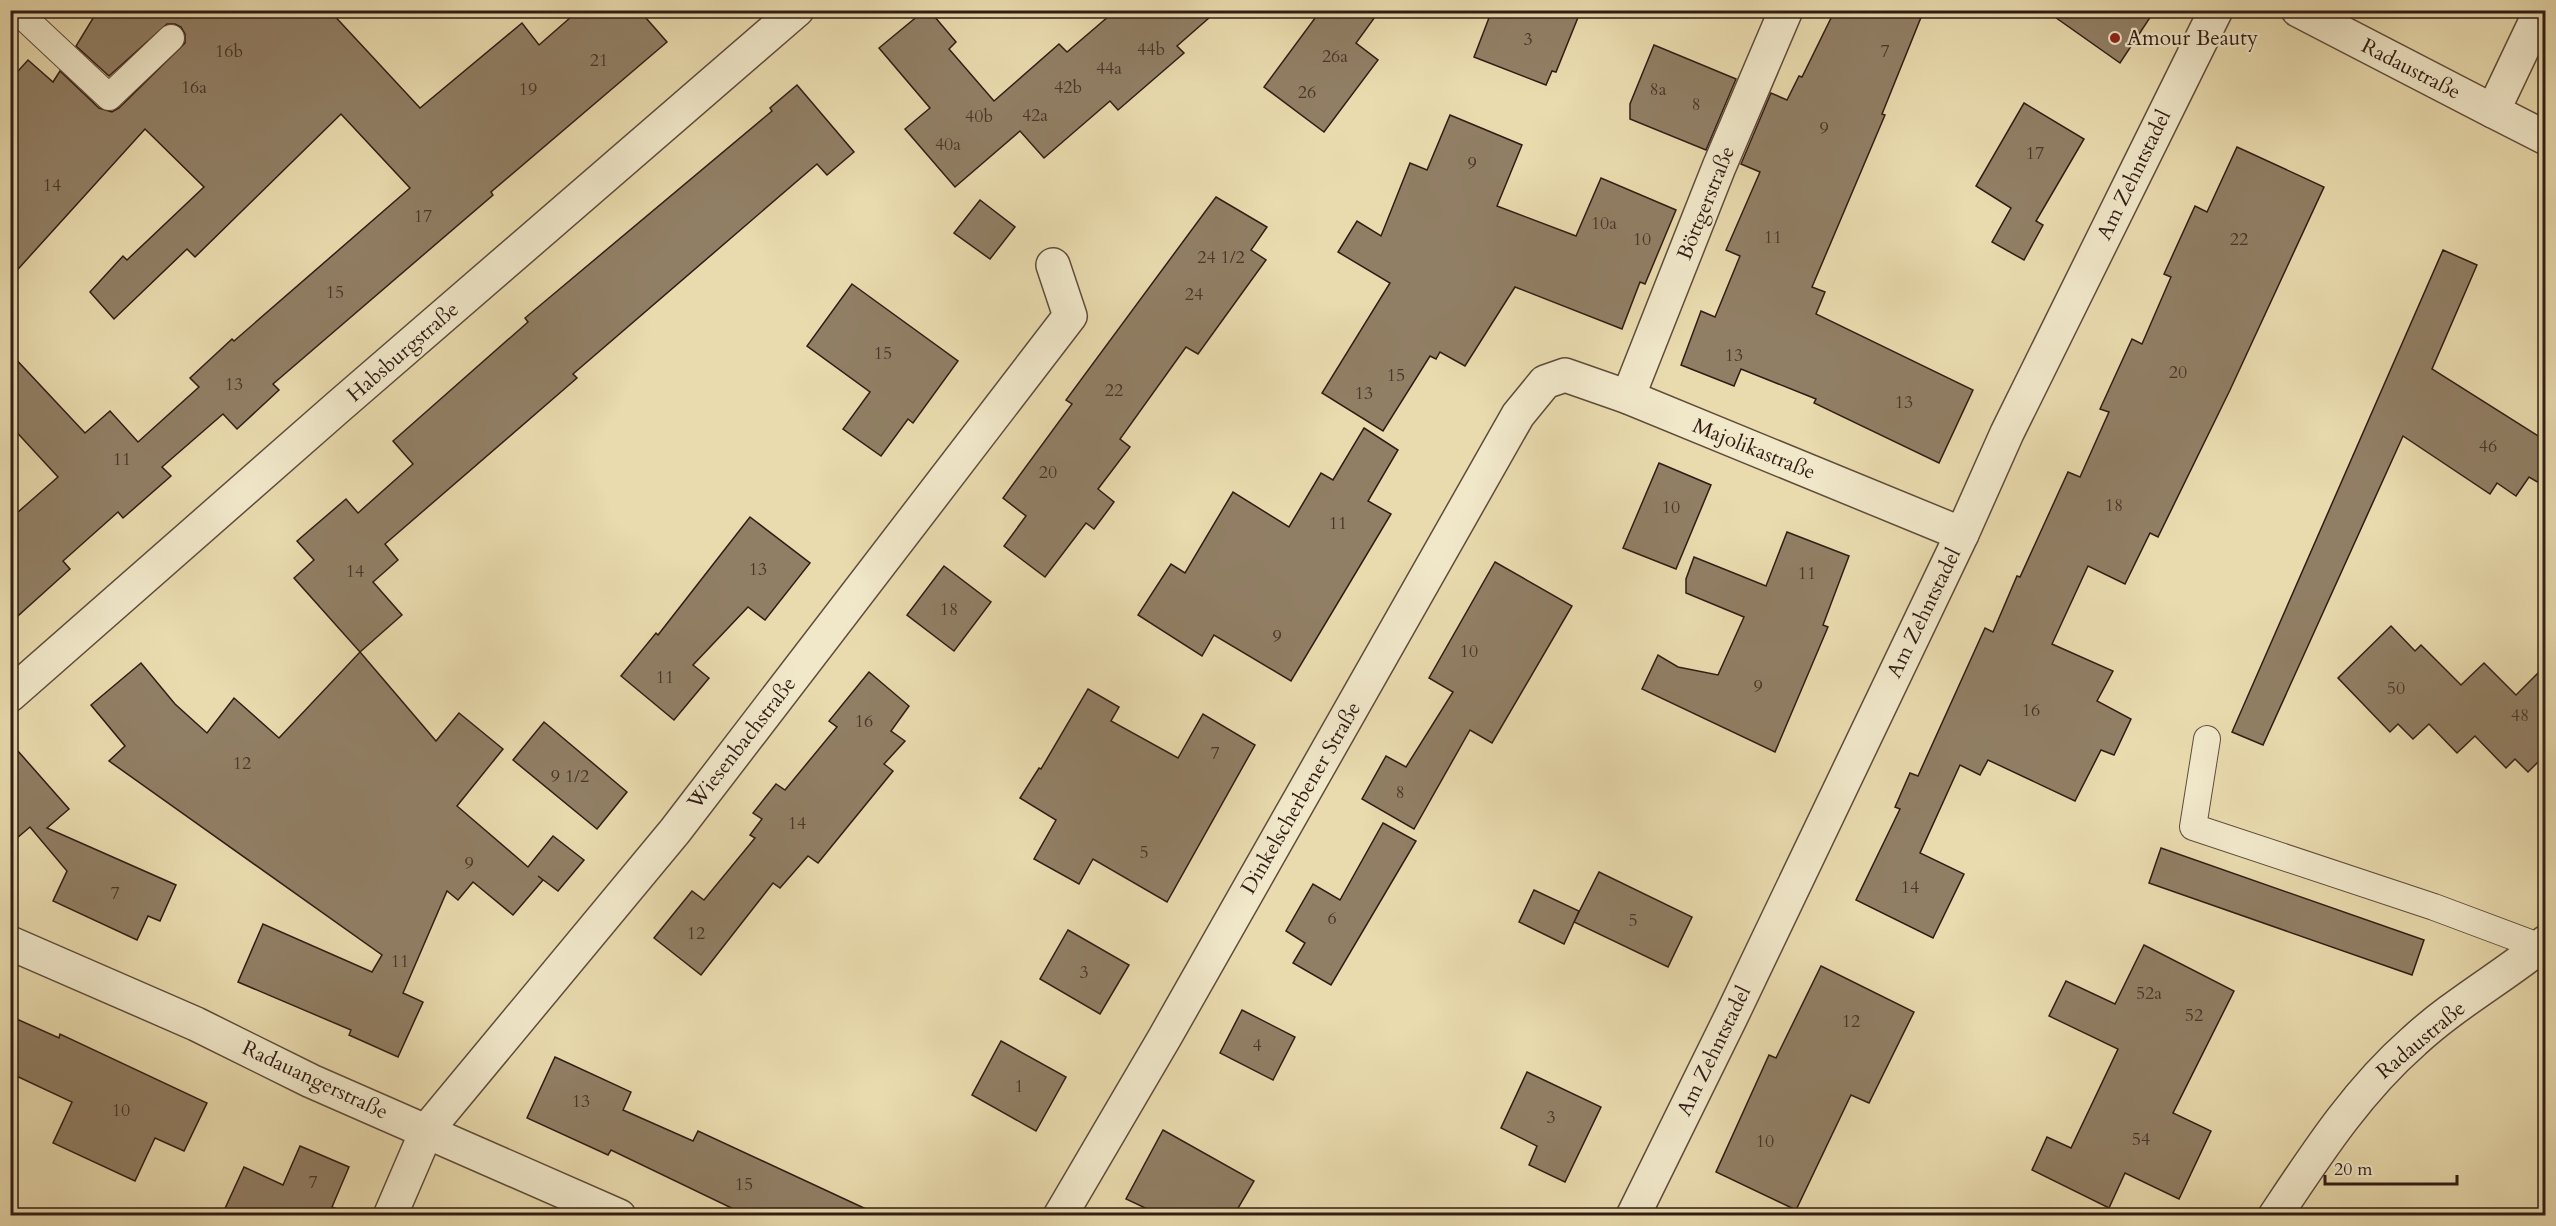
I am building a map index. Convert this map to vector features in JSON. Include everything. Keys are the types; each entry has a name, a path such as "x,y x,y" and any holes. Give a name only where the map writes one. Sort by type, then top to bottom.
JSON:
{"street":[{"name":"Habsburgstraße","path":"10,695 338,407 797,10"},
{"name":"Böttgerstraße","path":"1628,397 1719,167 1786,10"},
{"name":"Am Zehntstadel","path":"1633,1215 1962,534 2007,433 2216,10"},
{"name":"Radaustraße","path":"2298,10 2546,138"},
{"path":"2493,111 2541,10"},
{"name":"Wiesenbachstraße","path":"390,1215 427,1130 675,831 1070,316 1053,265"},
{"name":"Majolikastraße","path":"1545,382 1565,375 1628,397 1962,534"},
{"name":"Dinkelscherbener Straße","path":"1060,1215 1170,1027 1518,415 1545,382"},
{"name":"Radauangerstraße","path":"10,943 196,1024 311,1081 619,1215"},
{"name":"Radaustraße","path":"2275,1215 2325,1140 2378,1074 2416,1038 2543,944"}],"lane":[{"path":"16,10 109,97 171,38"},
{"path":"2207,739 2193,827 2543,944"}],"building":[{"path":"98,10 329,10 420,108 522,23 539,45 579,10 639,10 667,42 491,192 493,195 273,384 279,390 237,429 223,414 162,467 171,476 123,518 118,512 63,561 70,569 10,623 10,519 58,477 10,425 10,353 85,433 110,411 138,442 199,387 190,378 232,339 234,341 410,188 341,114 195,257 187,249 114,319 90,292 123,256 127,260 204,187 145,129 10,278 10,80 28,60 53,82 60,71 99,108 112,112 119,108 185,43 185,34 181,27 167,24 109,76 76,46"},
{"path":"925,10 929,10 956,42 949,49 994,101 1059,44 1067,52 1116,10 1218,10 1177,46 1184,53 1118,110 1110,101 1044,158 1020,131 955,187 905,129 930,108 879,48"},
{"path":"1321,10 1380,10 1356,43 1378,60 1324,132 1264,87"},
{"path":"1492,10 1581,10 1556,72 1552,71 1546,85 1474,57"},
{"path":"1835,10 1924,10 1882,114 1885,115 1812,287 1825,292 1816,314 1973,390 1939,463 1814,403 1816,399 1741,369 1734,386 1681,365 1701,311 1715,317 1740,256 1726,250 1760,172 1741,164 1771,93 1787,100 1799,76 1802,77"},
{"path":"2045,10 2155,10 2120,63"},
{"path":"1654,45 1736,79 1706,150 1630,119 1630,104"},
{"path":"797,85 854,152 827,175 817,164 573,374 577,378 385,544 398,560 373,582 402,615 360,652 294,578 314,560 297,541 346,499 358,513 413,464 393,441 528,322 525,318 772,111 770,108"},
{"path":"2024,103 2084,139 2036,221 2043,225 2024,260 1992,242 2011,208 1976,186"},
{"path":"1450,115 1522,145 1497,206 1576,236 1601,178 1676,210 1645,284 1640,282 1622,329 1515,287 1465,366 1440,352 1436,359 1430,356 1383,431 1322,393 1390,283 1338,252 1357,221 1381,236 1410,163 1427,170"},
{"path":"2237,147 2324,187 2230,390 2158,537 2150,533 2125,584 2088,566 2052,644 2113,671 2097,701 2131,719 2114,755 2101,750 2075,801 1988,760 1980,775 1960,765 1920,853 1964,874 1933,938 1856,900 1900,809 1895,807 1910,773 1918,776 1985,628 1993,632 2017,576 2020,577 2068,472 2080,477 2109,412 2100,409 2132,339 2142,344 2171,277 2164,274 2195,206 2207,212"},
{"path":"1216,197 1267,227 1251,250 1266,260 1198,354 1186,347 1120,439 1130,447 1098,489 1114,502 1094,529 1086,523 1045,577 1004,546 1026,516 1003,498 1072,404 1066,400"},
{"path":"980,200 1015,227 990,259 954,233"},
{"path":"2443,250 2477,265 2432,369 2546,441 2546,487 2529,477 2516,496 2497,483 2490,494 2403,436 2263,745 2232,732"},
{"path":"852,284 958,361 913,423 908,419 881,456 843,429 870,392 807,346"},
{"path":"1364,428 1398,450 1368,501 1391,514 1291,681 1214,635 1202,656 1138,615 1171,564 1185,573 1233,492 1289,527 1321,473 1333,480"},
{"path":"1659,463 1711,485 1676,569 1623,548"},
{"path":"750,517 810,563 765,620 748,607 693,665 709,678 674,720 621,676 656,633 658,635"},
{"path":"1787,532 1849,556 1823,625 1828,627 1775,752 1642,689 1658,655 1678,667 1718,675 1744,617 1686,593 1686,579 1694,557 1766,586"},
{"path":"1495,562 1572,606 1492,743 1470,730 1414,829 1362,799 1386,756 1406,767 1453,692 1429,678"},
{"path":"944,566 991,602 954,651 907,615"},
{"path":"2391,626 2415,651 2421,645 2461,685 2484,663 2516,695 2546,665 2546,754 2528,772 2515,759 2506,768 2475,736 2457,753 2429,724 2413,739 2398,724 2390,732 2338,678"},
{"path":"360,652 436,741 459,713 503,749 457,806 528,867 553,836 584,860 558,891 538,876 543,880 513,915 473,882 458,900 447,891 403,993 423,1002 398,1057 349,1035 351,1030 238,982 263,924 372,972 382,955 109,761 125,746 91,705 141,663 175,704 207,733 234,698 279,738"},
{"path":"869,672 909,706 891,731 905,741 884,764 893,771 818,863 808,856 780,888 773,883 701,975 654,938 692,891 704,900 755,838 750,835 762,819 753,813 776,784 785,790 837,727 829,721"},
{"path":"1088,689 1119,707 1111,721 1178,758 1203,714 1255,745 1167,902 1093,859 1079,884 1034,859 1056,820 1020,798 1039,768 1041,769"},
{"path":"544,722 627,792 597,829 513,760"},
{"path":"10,742 69,809 47,828 176,885 160,921 148,916 137,940 53,901 67,871 30,827 10,844"},
{"path":"1383,823 1416,841 1331,985 1293,963 1305,943 1286,931 1313,884 1340,900"},
{"path":"2161,848 2424,940 2412,975 2149,883"},
{"path":"1599,872 1692,917 1668,967 1574,922"},
{"path":"1534,890 1579,911 1564,944 1519,922"},
{"path":"1068,930 1129,965 1100,1014 1040,979"},
{"path":"2144,945 2234,991 2173,1113 2211,1131 2179,1199 2125,1173 2109,1208 2032,1170 2047,1137 2071,1148 2118,1049 2049,1016 2066,981 2115,1004"},
{"path":"1821,966 1914,1012 1869,1103 1851,1095 1796,1210 1716,1172 1769,1055 1776,1058"},
{"path":"1242,1010 1295,1037 1273,1080 1220,1053"},
{"path":"10,1016 59,1038 60,1034 207,1103 184,1151 155,1138 135,1181 53,1143 72,1102 10,1073"},
{"path":"1001,1041 1066,1077 1036,1131 972,1095"},
{"path":"555,1057 631,1092 623,1110 693,1141 698,1131 879,1215 746,1215 611,1150 608,1155 527,1118"},
{"path":"1527,1072 1601,1107 1565,1182 1529,1165 1537,1146 1501,1128"},
{"path":"1163,1130 1254,1181 1234,1215 1160,1215 1126,1199"},
{"path":"300,1146 349,1167 332,1207 351,1215 222,1215 244,1167 283,1185"}],"place":[{"name":"Amour Beauty","path":"2115,38"}]}
